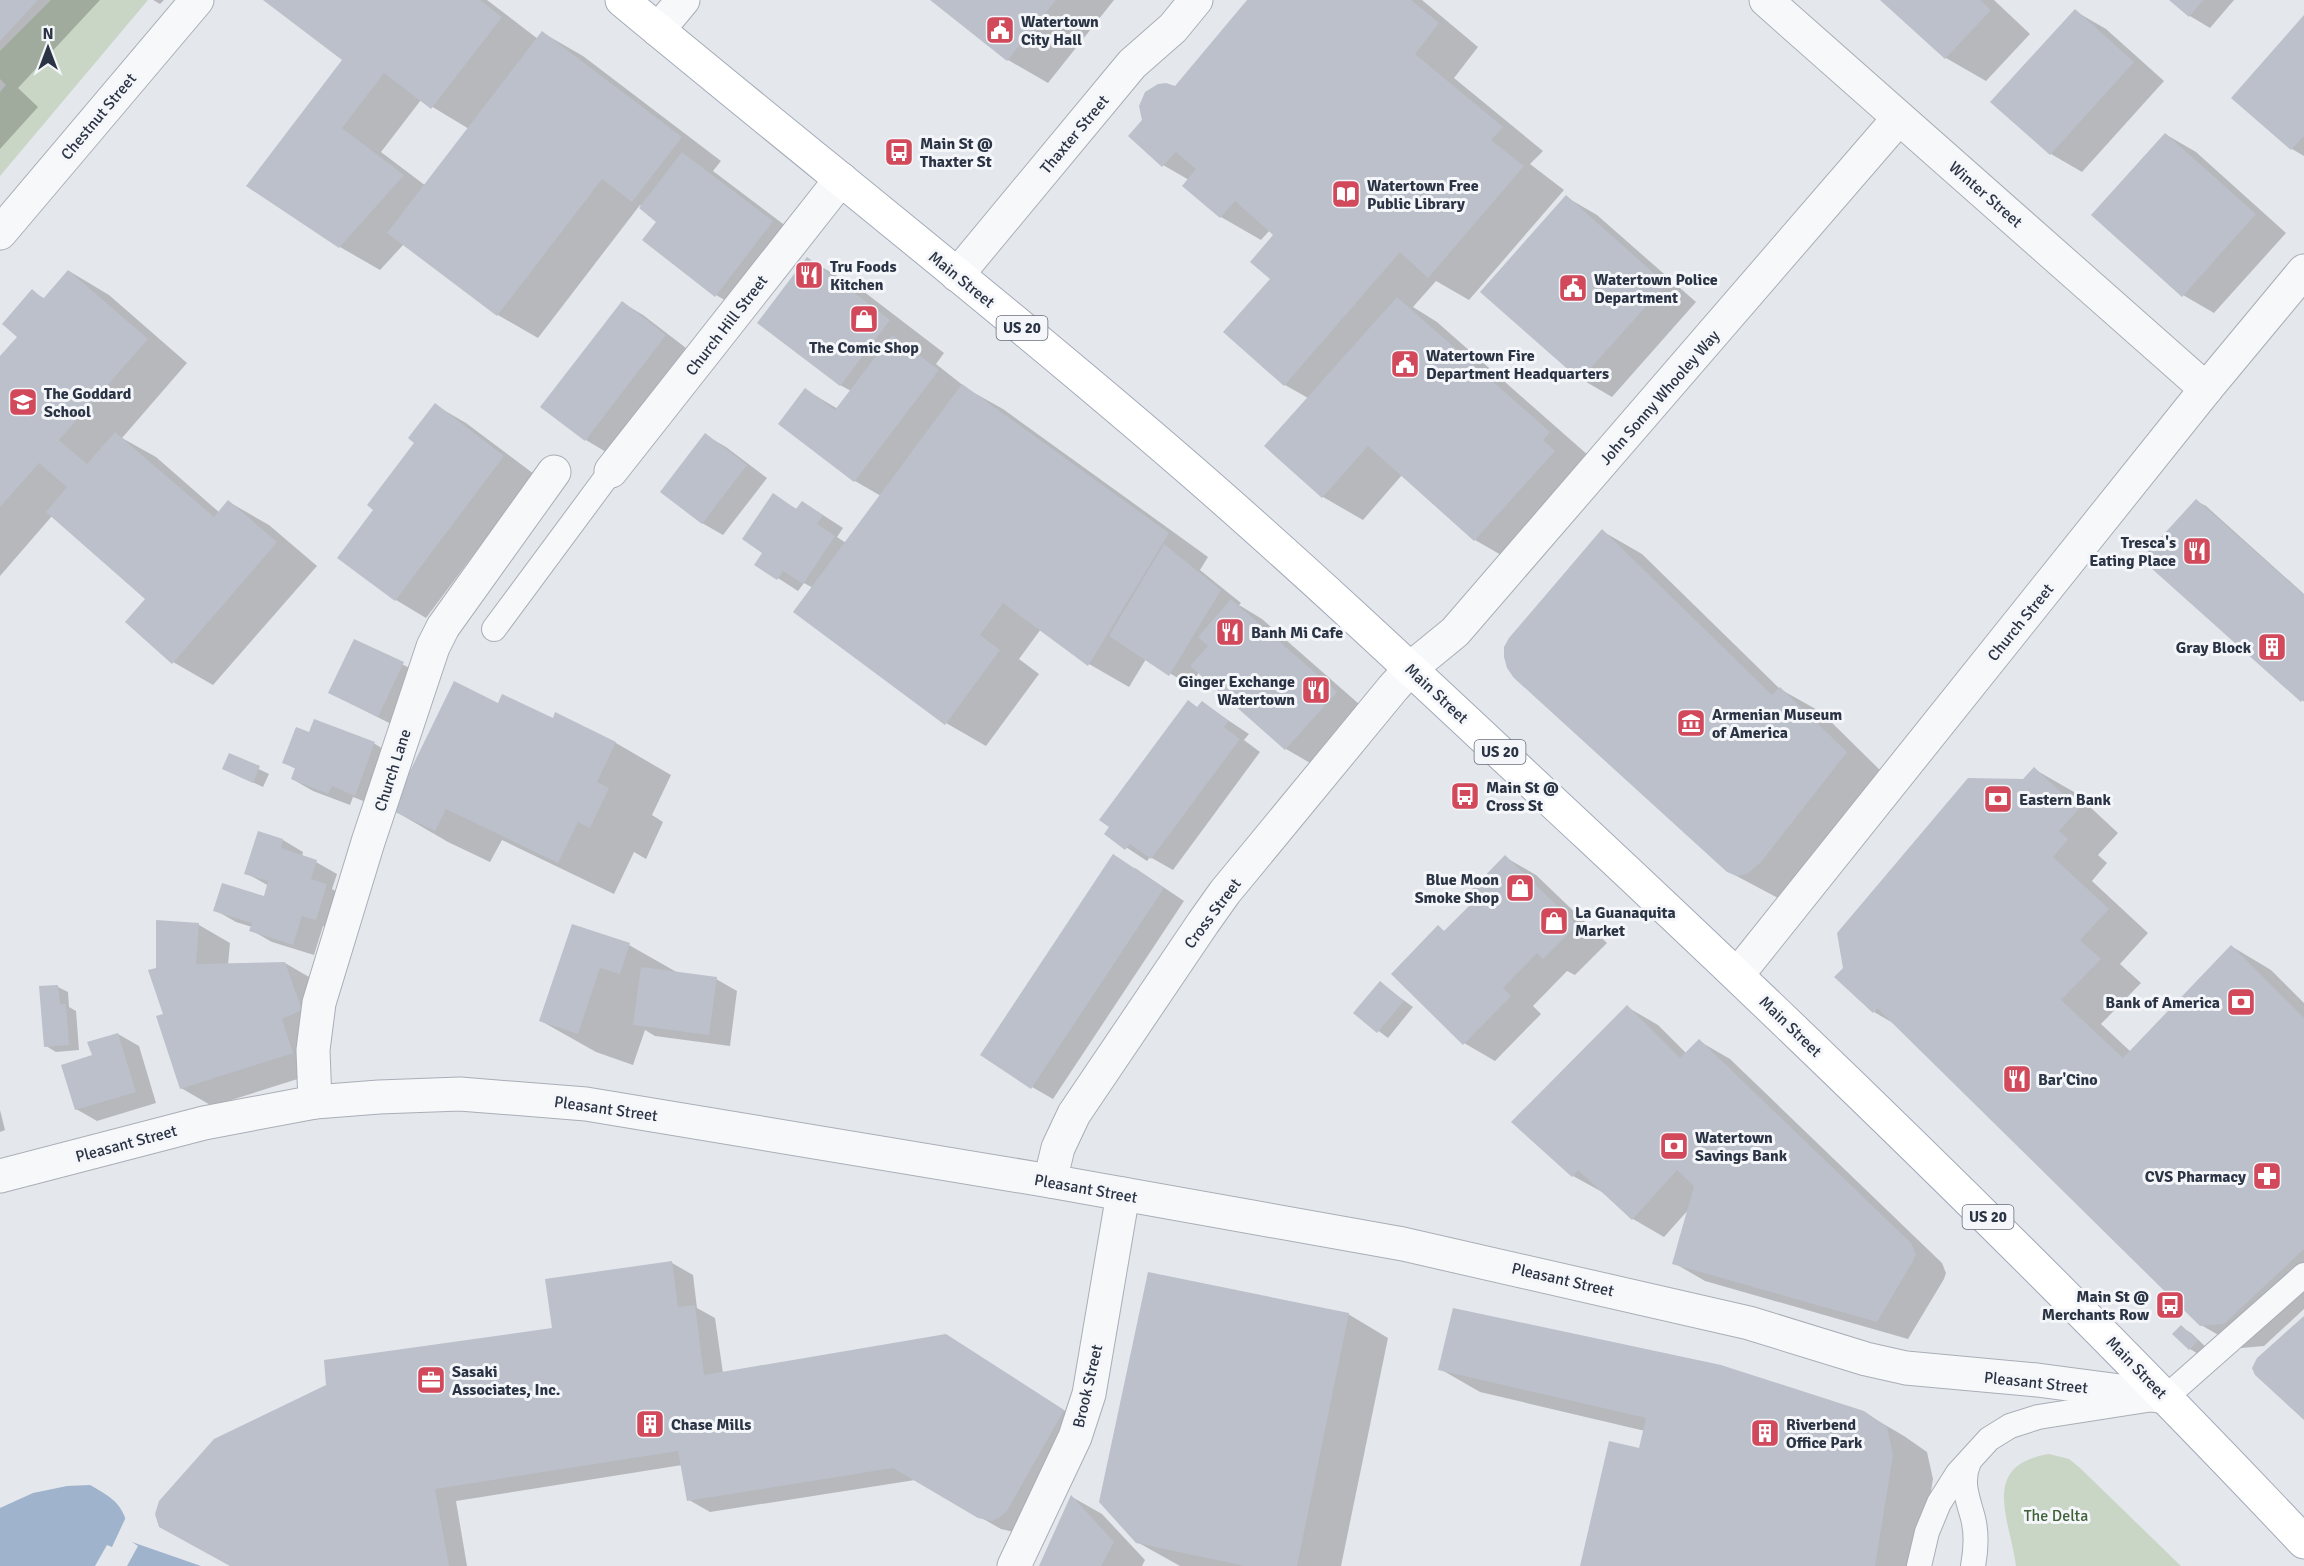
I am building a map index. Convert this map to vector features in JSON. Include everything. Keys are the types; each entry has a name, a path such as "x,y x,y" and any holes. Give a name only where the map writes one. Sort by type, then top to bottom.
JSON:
{"main road":[{"name":"Main Street","path":"622,0 957,274 1186,466 1411,668 1738,974 2032,1260 2304,1542"},
{"path":"2266,1501 2299,1566"}],"street":[{"name":"Chestnut Street","path":"0,233 196,0"},
{"path":"658,30 683,0"},
{"name":"Thaxter Street","path":"957,274 1132,64 1173,28 1196,0"},
{"name":"Winter Street","path":"1766,0 2206,389"},
{"name":"John Sonny Whooley Way","path":"1411,668 1455,632 1899,118"},
{"name":"Church Hill Street","path":"611,471 841,179"},
{"name":"Church Street","path":"1738,974 2206,389 2304,271"},
{"name":"Church Lane","path":"315,1102 313,1050 319,1003 368,842 433,647 443,627 554,472"},
{"name":"Cross Street","path":"1050,1181 1058,1148 1074,1114 1203,923 1411,668"},
{"name":"Pleasant Street","path":"0,1176 204,1123 315,1102 380,1096 460,1094 586,1104 1050,1181 1453,1254 1749,1323 1866,1359 1906,1368 2037,1380 2166,1397"},
{"name":"Brook Street","path":"1014,1566 1081,1422 1089,1394 1123,1194"}],"lane":[{"path":"494,629 611,471"},
{"path":"1919,1566 1933,1516 1958,1473 1989,1439 2023,1421 2038,1417 2166,1397 2304,1275"},
{"path":"1973,1455 1967,1466 1965,1487 1975,1532 1973,1566"}],"green space":[{"path":"51,0 148,0 0,176 0,92 6,85 0,79 0,51"},
{"name":"The Delta","path":"2049,1454 2069,1459 2080,1468 2181,1566 2016,1566 2004,1498 2006,1483 2013,1470 2027,1460"}],"water":[{"path":"90,1485 109,1496 120,1507 132,1542 201,1566 0,1566 0,1508 33,1493 67,1486"}],"pier":[{"path":"126,1517 130,1519 134,1538 132,1542 138,1546 127,1566 95,1566 107,1545 112,1547"}],"building":[{"path":"0,0 38,0 0,41"},
{"path":"263,0 480,0 502,17 431,109 384,73 342,128 404,175 339,248 246,186 342,60"},
{"name":"Watertown City Hall","path":"930,0 1056,0 1007,61"},
{"name":"Watertown Free Public Library","path":"1247,0 1411,0 1439,23 1415,54 1503,127 1491,140 1524,166 1428,278 1400,252 1284,386 1223,332 1270,279 1250,262 1273,235 1235,201 1220,218 1182,186 1196,169 1176,152 1162,167 1128,136 1142,120 1139,106 1145,92 1158,84 1166,83 1175,86"},
{"path":"1880,0 1980,0 1991,10 1945,59"},
{"path":"2169,0 2203,0 2189,17"},
{"path":"2075,9 2134,62 2050,155 1990,102"},
{"path":"2304,15 2304,136 2291,150 2231,98"},
{"path":"542,31 682,137 632,202 602,179 497,316 387,233"},
{"path":"2165,133 2256,214 2182,297 2091,215"},
{"path":"682,152 773,221 715,297 642,240 656,222 639,208"},
{"name":"Watertown Police Department","path":"1566,195 1666,284 1580,380 1480,292"},
{"path":"807,257 890,320 840,386 757,323"},
{"path":"68,270 148,339 59,440 87,464 115,432 214,517 228,500 277,542 172,664 125,622 145,599 46,512 67,487 39,463 0,507 0,356 17,337 2,324 32,289 43,299"},
{"name":"Watertown Fire Department Headquarters","path":"1397,297 1550,432 1543,440 1555,451 1474,541 1368,446 1322,498 1264,446"},
{"path":"622,301 666,335 585,441 540,407"},
{"path":"892,335 939,370 854,482 778,424 805,388 835,410"},
{"path":"962,384 1169,533 1088,666 1003,603 980,635 1000,650 945,725 793,612"},
{"path":"435,403 504,456 395,601 337,558 373,510 367,505 414,443 408,438"},
{"path":"705,433 747,465 702,524 660,492"},
{"path":"773,493 796,509 802,501 823,515 817,524 835,536 803,584 783,571 777,580 754,565 762,553 742,539"},
{"name":"Gray Block","path":"2196,499 2304,595 2304,699 2301,702 2141,559"},
{"name":"Armenian Museum of America","path":"1602,529 1772,695 1780,687 1847,752 1761,862 1747,874 1737,876 1727,872 1514,678 1507,668 1504,647 1509,638"},
{"path":"1164,544 1221,590 1169,676 1109,636"},
{"path":"1231,599 1337,692 1285,750 1190,666 1208,646 1198,637"},
{"path":"354,639 404,662 378,717 328,693"},
{"path":"454,681 498,703 502,694 553,718 555,712 616,742 597,782 609,788 590,828 578,822 558,863 446,809 435,831 391,810"},
{"path":"1188,700 1197,707 1202,701 1229,721 1224,727 1240,739 1151,859 1130,844 1125,850 1104,834 1109,827 1099,820"},
{"path":"314,719 375,742 355,796 332,786 328,794 291,779 295,768 282,763 296,727 309,732"},
{"path":"229,753 260,766 253,783 222,769"},
{"path":"2034,767 2079,809 2059,831 2068,839 2053,857 2109,909 2080,940 2101,959 2061,1000 2123,1058 2231,945 2304,1018 2304,1249 2224,1324 2200,1326 1877,1008 1873,1013 1834,977 1843,968 1837,933 1968,778 2023,779"},
{"path":"258,831 283,839 281,848 317,860 311,879 327,884 316,920 302,916 293,945 249,931 252,923 213,911 222,883 264,896 268,881 244,874"},
{"path":"1113,854 1164,888 1031,1089 980,1055"},
{"path":"1505,855 1577,925 1543,959 1537,953 1503,988 1511,996 1463,1045 1391,974 1438,925 1444,931 1479,896 1472,889"},
{"path":"156,920 199,923 196,964 285,962 302,1010 282,1019 293,1053 180,1089 156,1016 163,1014 148,970 156,968"},
{"path":"572,924 630,943 620,974 600,968 578,1034 539,1021"},
{"path":"641,967 717,977 709,1035 633,1025"},
{"path":"1380,981 1404,1001 1377,1033 1353,1013"},
{"path":"58,985 60,1004 66,1004 69,1045 44,1047 39,986"},
{"name":"Watertown Savings Bank","path":"1627,1005 1680,1058 1699,1039 1911,1243 1916,1254 1913,1261 1877,1322 1672,1264 1694,1186 1677,1170 1632,1220 1578,1170 1572,1177 1511,1122"},
{"path":"118,1033 136,1092 75,1110 61,1065 92,1055 87,1042"},
{"name":"Chase Mills","path":"672,1261 678,1307 695,1305 704,1375 946,1334 1064,1410 1007,1511 992,1521 978,1518 893,1468 687,1501 678,1451 435,1489 449,1566 230,1566 159,1527 155,1514 159,1501 214,1439 326,1385 324,1360 552,1328 545,1279"},
{"path":"1148,1272 1349,1313 1297,1566 1245,1566 1136,1543 1099,1502"},
{"name":"Riverbend Office Park","path":"1453,1308 1721,1365 1864,1411 1887,1427 1893,1455 1875,1566 1580,1566 1609,1441 1639,1448 1646,1418 1438,1370"},
{"path":"2304,1316 2304,1420 2255,1375 2252,1368 2257,1358"},
{"path":"2181,1325 2198,1341 2189,1350 2172,1334"},
{"path":"1071,1495 1114,1542 1101,1566 1039,1566"}],"place":[{"name":"Watertown City Hall","path":"1000,30"},
{"name":"Main St @ Thaxter St","path":"899,152"},
{"name":"Watertown Free Public Library","path":"1346,194"},
{"name":"Tru Foods Kitchen","path":"809,275"},
{"name":"Watertown Police Department","path":"1573,288"},
{"name":"The Comic Shop","path":"864,319"},
{"name":"Watertown Fire Department Headquarters","path":"1405,364"},
{"name":"The Goddard School","path":"23,402"},
{"name":"Tresca's Eating Place","path":"2197,551"},
{"name":"Banh Mi Cafe","path":"1230,632"},
{"name":"Gray Block","path":"2272,647"},
{"name":"Ginger Exchange Watertown","path":"1316,690"},
{"name":"Armenian Museum of America","path":"1691,723"},
{"name":"Main St @ Cross St","path":"1465,796"},
{"name":"Eastern Bank","path":"1998,799"},
{"name":"Blue Moon Smoke Shop","path":"1520,888"},
{"name":"La Guanaquita Market","path":"1554,921"},
{"name":"Bank of America","path":"2241,1002"},
{"name":"Bar'Cino","path":"2017,1079"},
{"name":"Watertown Savings Bank","path":"1674,1146"},
{"name":"CVS Pharmacy","path":"2267,1176"},
{"name":"Main St @ Merchants Row","path":"2170,1305"},
{"name":"Sasaki Associates, Inc.","path":"431,1380"},
{"name":"Chase Mills","path":"650,1424"},
{"name":"Riverbend Office Park","path":"1765,1433"}]}
